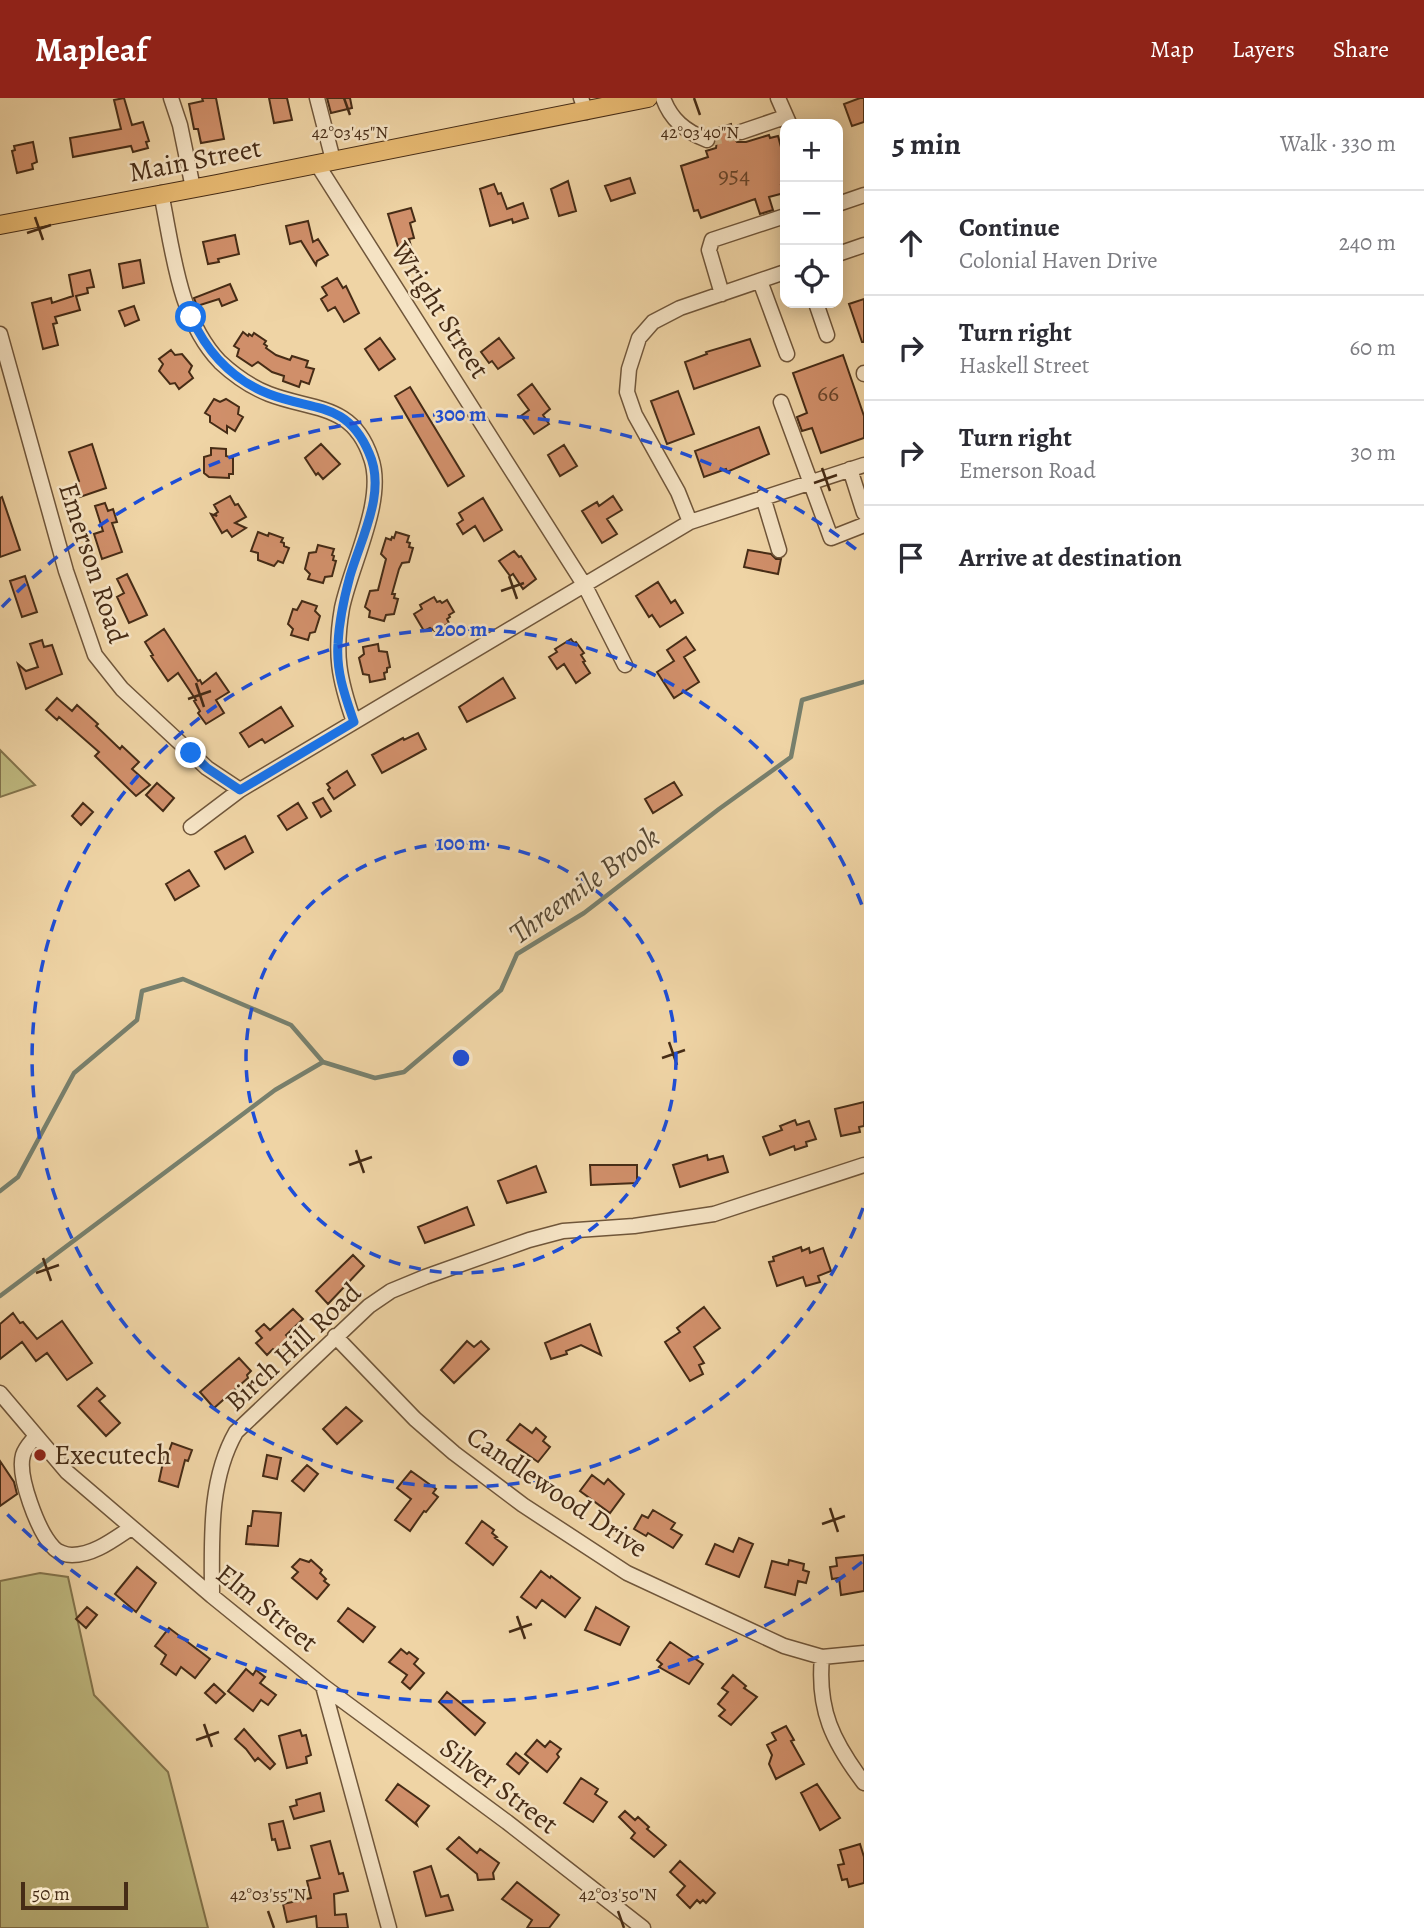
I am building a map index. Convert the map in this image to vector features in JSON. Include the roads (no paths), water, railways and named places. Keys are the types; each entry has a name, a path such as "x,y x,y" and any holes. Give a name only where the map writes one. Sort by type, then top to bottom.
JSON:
{"main road":[{"name":"Main Street","path":"0,225 325,162 583,105 648,98"}],"street":[{"path":"170,98 180,125 193,188"},
{"name":"Wright Street","path":"317,98 325,162 585,586 625,665"},
{"path":"663,98 668,112 680,125 707,140"},
{"path":"778,98 786,119"},
{"path":"741,132 780,123"},
{"path":"161,193 188,308 209,349 234,374 257,388 342,416 355,428 371,457 375,481 373,501 349,578 338,642 339,671 354,722"},
{"path":"843,202 864,195"},
{"path":"722,294 709,250 712,240 780,218"},
{"path":"843,252 864,245"},
{"path":"690,522 678,492 635,415 627,392 629,369 639,338 653,322 680,308 780,274"},
{"path":"760,281 787,354"},
{"path":"818,308 827,335"},
{"name":"Emerson Road","path":"0,334 66,571 95,655 122,689 207,768 240,790"},
{"path":"781,402 831,538 864,525"},
{"path":"191,827 240,790 690,522 857,467 864,513"},
{"path":"763,497 779,550"},
{"name":"Birch Hill Road","path":"212,1595 214,1505 220,1474 236,1432 335,1336 391,1291 528,1240 563,1231 622,1227 714,1214 864,1165"},
{"name":"Candlewood Drive","path":"335,1336 415,1419 454,1453 590,1551 627,1573 784,1646 822,1657 864,1653"},
{"name":"Elm Street","path":"0,1393 66,1472 323,1686 389,1928"},
{"path":"35,1437 24,1452 22,1466 35,1515 53,1548 71,1555 84,1554 131,1528"},
{"path":"822,1657 821,1692 830,1727 843,1755 864,1783"},
{"name":"Silver Street","path":"323,1686 507,1822 643,1928"}],"waterway":[{"name":"Threemile Brook","path":"0,1296 275,1090 323,1062 375,1078 404,1072 501,990 517,954 584,913 791,757 802,700 864,682"},
{"path":"0,1191 18,1177 74,1073 137,1020 142,991 183,979 291,1025 323,1062"}],"tunnel":[{"path":"707,140 741,132"}],"place":[{"name":"Executech","path":"40,1455"}]}
